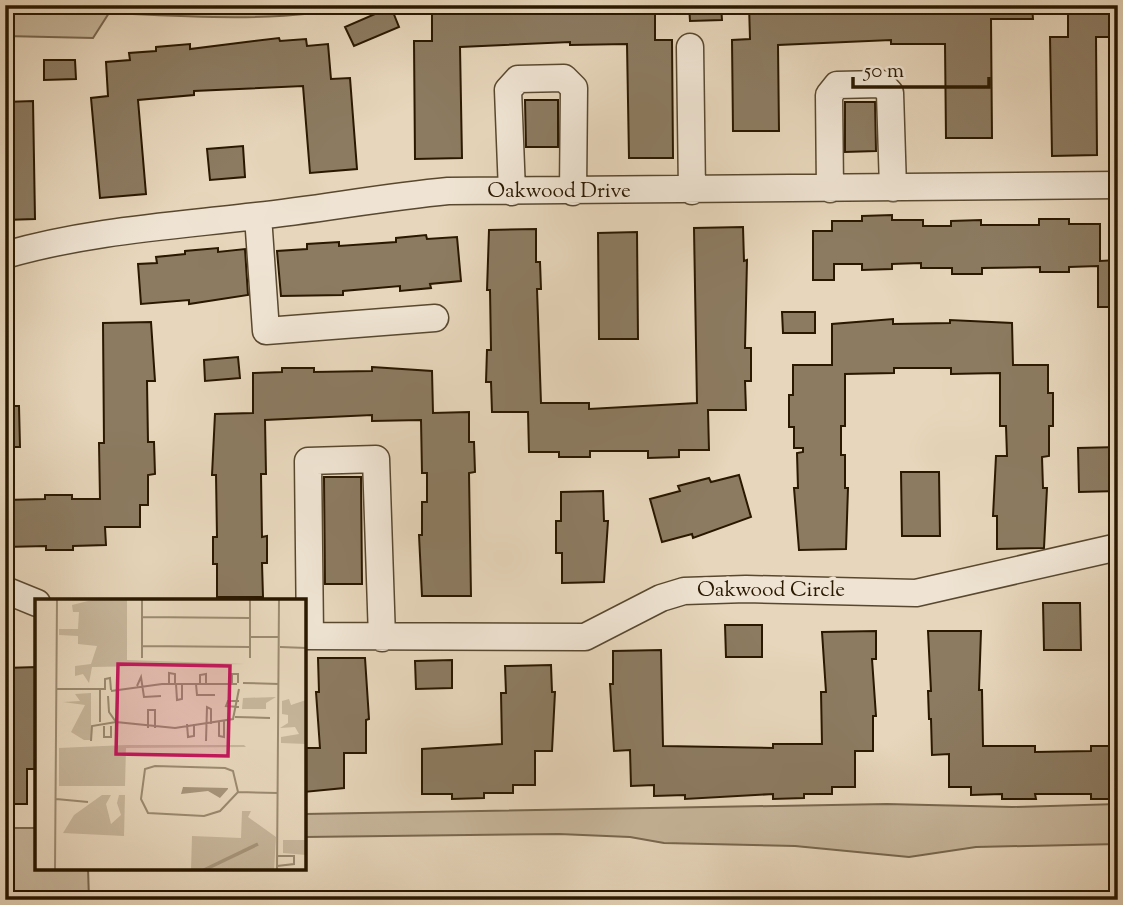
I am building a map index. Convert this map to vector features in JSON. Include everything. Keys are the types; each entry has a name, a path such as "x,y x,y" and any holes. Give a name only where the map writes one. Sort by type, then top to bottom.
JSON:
{"street":[{"path":"690,47 692,191"},
{"path":"512,192 508,90 518,79 564,78 574,88 573,192"},
{"path":"830,189 829,95 837,85 882,84 890,93 892,188"},
{"name":"Oakwood Drive","path":"5,255 55,240 142,227 258,216 377,198 448,191 692,191 1118,185"},
{"path":"258,216 266,331 435,318"},
{"path":"307,636 308,461 376,459 382,638"},
{"name":"Oakwood Circle","path":"307,636 585,637 661,598 684,591 733,589 916,593 1118,547"},
{"path":"5,590 35,602"}],"shaded area":[{"path":"5,5 365,5 333,11 269,16 205,17 109,13 93,38 5,36"},
{"path":"887,804 1012,807 1118,804 1118,844 976,847 909,857 795,846 664,843 630,837 559,834 306,837 306,814"},
{"path":"5,828 35,828 35,870 88,870 89,900 5,900"}],"building":[{"path":"655,5 655,40 672,40 673,158 629,158 627,44 570,45 570,42 460,47 462,158 415,159 414,41 432,41 432,7"},
{"path":"689,5 721,5 722,20 690,21"},
{"path":"749,5 1032,5 1033,19 991,19 992,138 946,138 945,44 891,44 891,40 778,45 779,131 733,131 732,40 750,39"},
{"path":"1068,5 1118,5 1118,37 1096,37 1097,155 1052,156 1050,37 1068,37"},
{"path":"391,7 399,27 354,46 345,27"},
{"path":"279,38 280,41 306,39 307,46 328,44 331,79 350,78 357,169 310,173 303,86 194,91 194,95 138,100 146,194 100,198 91,98 108,96 106,62 130,60 129,53 156,51 156,47 190,44 190,49"},
{"path":"44,60 75,60 76,79 44,80"},
{"path":"525,100 558,100 558,147 526,147"},
{"path":"33,101 35,219 5,220 5,102"},
{"path":"845,102 875,102 876,151 845,152"},
{"path":"243,146 245,177 210,180 207,149"},
{"path":"892,215 892,220 923,220 923,226 951,226 951,221 981,220 981,225 1039,225 1039,219 1069,219 1069,224 1100,224 1100,261 1118,260 1118,307 1098,307 1098,266 1069,267 1069,272 1040,272 1040,267 982,268 982,274 952,274 952,268 921,268 921,263 892,264 892,269 862,270 862,264 834,264 834,280 813,280 813,231 832,231 832,221 862,221 862,216"},
{"path":"743,227 744,261 747,260 745,348 751,348 751,381 745,381 746,410 708,410 709,450 679,450 679,457 648,458 648,451 590,451 590,457 559,457 559,452 529,452 528,412 492,412 491,382 486,382 487,350 491,350 490,290 487,290 489,230 536,229 536,262 540,262 541,289 537,289 541,403 589,403 589,409 697,403 694,228"},
{"path":"637,232 638,339 599,339 598,233"},
{"path":"426,235 427,239 457,237 461,281 400,291 400,286 343,291 343,295 281,296 277,251 307,249 307,244 339,242 339,246 396,242 396,238"},
{"path":"218,248 218,252 245,249 248,295 189,304 189,300 141,304 138,264 157,263 156,257 185,254 185,251"},
{"path":"782,312 815,312 815,333 783,333"},
{"path":"893,319 893,324 950,323 950,320 1012,323 1013,365 1048,365 1048,393 1053,393 1053,426 1049,426 1049,456 1042,457 1043,488 1047,488 1044,548 997,549 997,516 993,516 996,456 1007,456 1006,426 1000,426 1000,373 951,374 951,368 894,368 894,373 845,374 845,426 841,426 841,455 845,455 845,488 848,488 846,549 799,550 794,488 798,488 797,453 803,452 803,448 794,448 794,427 789,427 793,365 832,365 832,324"},
{"path":"151,322 155,381 147,381 148,442 154,442 155,474 148,475 148,505 140,505 140,527 105,527 106,545 73,546 73,550 46,550 46,546 5,547 5,500 45,499 45,495 100,499 99,443 104,443 103,323"},
{"path":"238,357 240,378 205,381 204,360"},
{"path":"372,367 432,371 433,413 469,412 469,442 474,442 475,472 469,473 471,596 422,596 419,535 422,535 422,502 427,502 427,473 422,473 421,420 372,421 372,415 265,420 266,474 261,474 262,537 267,536 267,563 262,563 263,597 217,597 217,564 213,564 213,537 217,537 216,475 212,475 215,414 253,413 253,373 282,372 282,368 314,368 314,372 372,371"},
{"path":"5,406 19,406 20,447 5,447"},
{"path":"1118,447 1118,491 1079,492 1078,448"},
{"path":"901,472 939,472 940,536 902,536"},
{"path":"739,475 751,517 693,538 692,534 662,542 650,499 680,491 678,486 709,478 711,482"},
{"path":"324,477 361,477 362,584 325,584"},
{"path":"603,491 604,521 608,521 604,582 562,583 562,553 556,553 556,521 561,521 561,492"},
{"path":"1043,603 1080,603 1081,650 1044,650"},
{"path":"725,625 762,625 762,657 726,657"},
{"path":"876,631 876,659 872,659 876,716 873,716 873,751 855,751 855,787 832,787 832,794 804,794 804,798 773,799 773,794 685,799 685,795 654,796 654,785 631,786 630,750 614,751 610,684 613,684 613,651 661,650 663,746 773,748 773,744 822,744 821,692 826,692 822,632"},
{"path":"928,631 981,631 979,690 982,690 983,746 1035,746 1035,752 1091,751 1091,746 1118,746 1118,799 1091,799 1091,794 1035,794 1036,799 1002,799 1002,794 971,795 971,787 949,787 949,754 932,755"},
{"path":"318,658 365,658 369,719 366,720 366,753 344,753 344,788 306,792 306,748 320,748 316,692 319,692"},
{"path":"452,660 452,688 416,689 415,661"},
{"path":"551,665 552,692 555,692 552,751 535,751 535,785 513,785 513,793 484,793 484,798 452,799 452,794 422,794 422,749 502,744 501,693 506,693 505,666"},
{"path":"35,667 35,769 27,769 27,804 5,804 5,668"}]}
